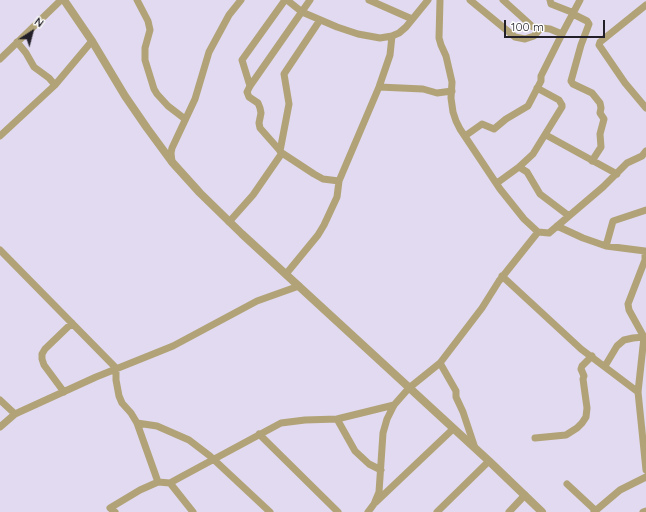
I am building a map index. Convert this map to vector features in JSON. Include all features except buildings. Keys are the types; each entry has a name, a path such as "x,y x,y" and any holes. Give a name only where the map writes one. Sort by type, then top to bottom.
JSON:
{"street":[{"path":"136,0 148,21 150,30 145,48 145,60 154,89 168,106 185,119"},
{"path":"172,162 172,148 196,95 209,52 229,15 241,0"},
{"path":"250,86 242,60 286,0 302,12 320,20 358,34 380,38 399,34 428,0"},
{"path":"310,0 247,91 248,95 258,103 261,111 259,123 260,128 281,152 323,179 339,182"},
{"path":"369,0 412,19"},
{"path":"440,0 439,38 446,56 452,82 451,95 453,112 460,129 497,184 519,213 538,232 549,233 617,174 627,163 642,156 646,151"},
{"path":"470,0 515,37 525,40 534,36 541,28"},
{"path":"503,0 533,27 550,29 562,34"},
{"path":"550,0 551,4 574,14 587,21 589,24 581,45 571,81 573,84 592,93 600,103 600,113 604,120 600,134 601,147 592,161"},
{"path":"464,136 482,124 494,129 506,119 526,108 541,81 541,76 580,0"},
{"path":"0,59 17,42 65,1 92,41 125,96 172,162 200,193 542,512"},
{"path":"646,5 599,43 599,45 625,82 646,108"},
{"path":"230,222 253,195 281,152 289,104 284,74 320,20"},
{"path":"286,274 324,226 337,197 339,182 379,87 390,55 392,36"},
{"path":"0,136 55,85 92,41"},
{"path":"17,42 26,53 34,67 49,78 55,85"},
{"path":"379,87 423,89 437,94 452,91"},
{"path":"497,184 533,154 546,135 562,105 557,98 537,88"},
{"path":"546,135 617,174"},
{"path":"519,167 527,172 540,194 569,216"},
{"path":"606,246 613,221 646,210"},
{"path":"557,226 583,238 606,246 645,251 645,260 628,304 629,310 643,327 644,337 638,392 646,470"},
{"path":"374,504 379,492 383,433 387,419 394,405 409,388 440,363 482,308 502,276 538,232"},
{"path":"0,250 116,368 116,380 119,396 137,423 158,482"},
{"path":"502,276 581,349 638,392"},
{"path":"0,426 15,414 116,368 173,346 257,301 299,286"},
{"path":"64,392 44,365 42,354 45,349 72,323"},
{"path":"605,366 616,346 624,340 644,337"},
{"path":"535,438 566,435 582,423 587,412 584,376 581,369 592,356"},
{"path":"440,363 456,392 456,397 463,412 475,448"},
{"path":"0,400 15,414"},
{"path":"110,511 140,490 158,482 170,482 214,460 281,423 305,420 337,419 394,405"},
{"path":"337,419 355,451 369,464 381,470"},
{"path":"137,423 157,426 189,440 214,460 270,512"},
{"path":"368,512 374,504 453,429"},
{"path":"259,434 338,512"},
{"path":"437,512 489,461"},
{"path":"567,484 594,511 620,490 646,478"},
{"path":"170,482 193,512"},
{"path":"509,512 525,495"}]}
